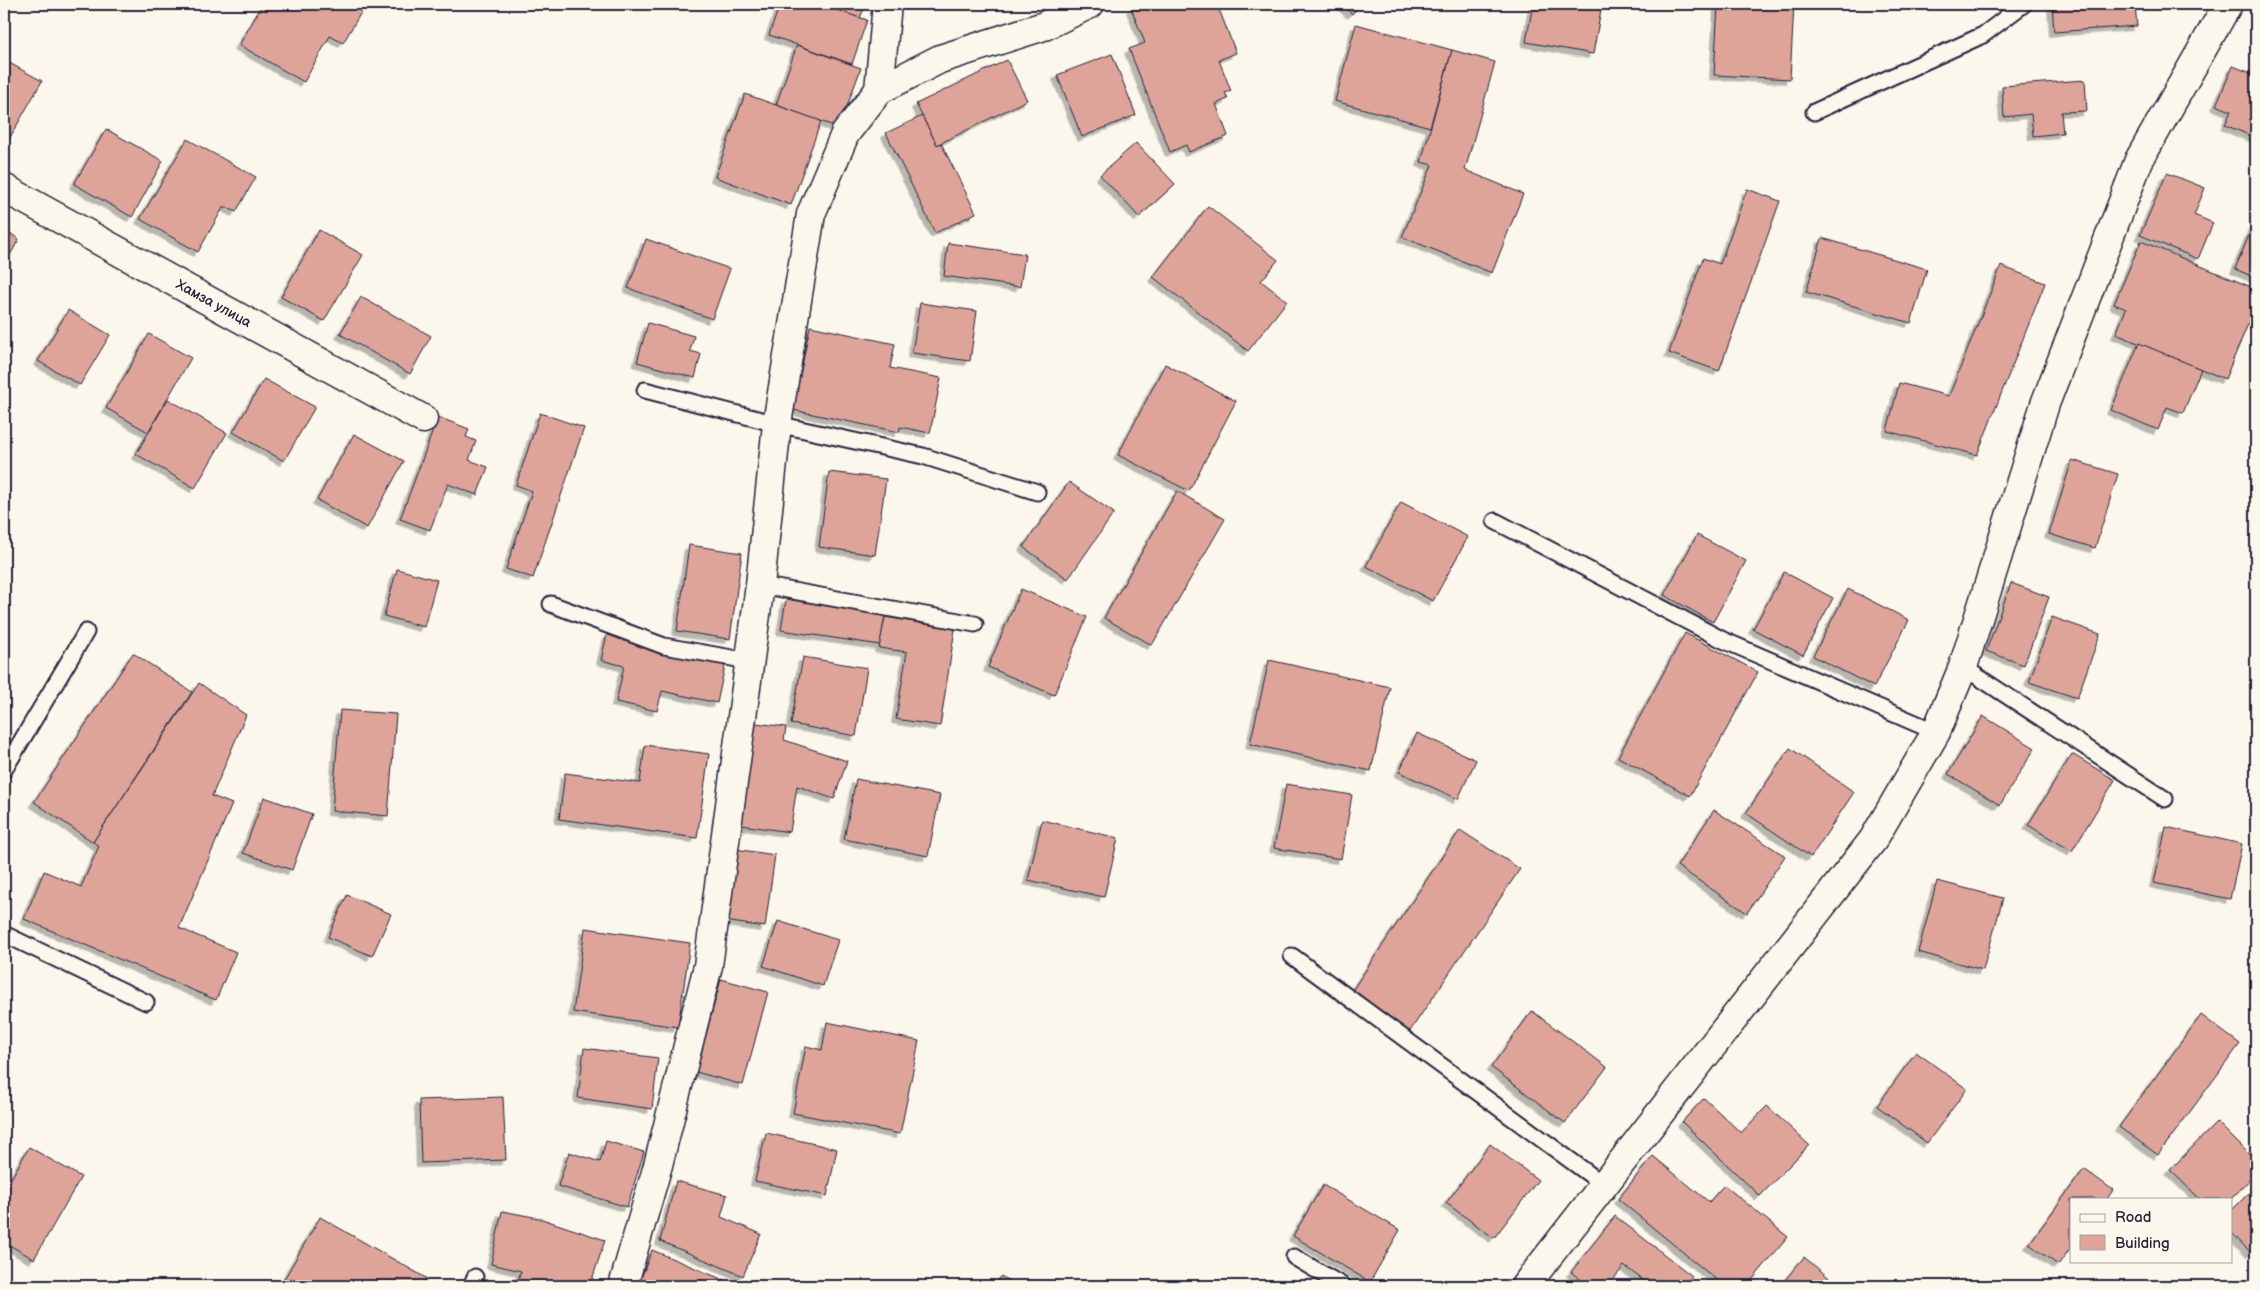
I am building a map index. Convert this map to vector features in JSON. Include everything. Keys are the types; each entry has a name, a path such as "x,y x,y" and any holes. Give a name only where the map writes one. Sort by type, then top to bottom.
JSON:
{"street":[{"path":"879,90 887,4"},
{"path":"623,1286 658,1165 708,966 760,585 777,424 811,214 845,134 879,90 940,59 1044,26 1090,4"},
{"path":"1525,1286 1873,840 1936,732 1963,667 2045,404 2139,160 2228,4"},
{"name":"Хамза улица","path":"4,188 423,419"}],"lane":[{"path":"1814,112 1983,36 2024,4"},
{"path":"645,390 777,424 923,456 1037,492"},
{"path":"1495,521 1723,640 1936,732"},
{"path":"760,585 975,624"},
{"path":"551,604 664,646 749,661"},
{"path":"4,770 86,632"},
{"path":"1963,667 2165,799"},
{"path":"4,934 146,1002"},
{"path":"1292,956 1604,1185"},
{"path":"1294,1257 1343,1286"}],"building":[{"path":"263,4 366,4 343,43 330,36 304,82 239,45"},
{"path":"780,4 820,4 867,20 852,64 769,35"},
{"path":"820,4 866,4 860,18"},
{"path":"1142,4 1190,4 1192,10 1208,4 1217,4 1236,53 1219,60 1231,91 1225,93 1228,99 1216,104 1228,136 1189,152 1186,145 1170,152 1129,49 1145,43 1131,8"},
{"path":"1341,4 1361,4 1352,14"},
{"path":"1533,4 1602,4 1593,54 1526,42"},
{"path":"1718,4 1794,4 1790,79 1714,75"},
{"path":"2052,4 2135,4 2137,26 2054,32"},
{"path":"1356,24 1452,50 1430,127 1335,101"},
{"path":"797,45 861,68 839,128 776,105"},
{"path":"1452,50 1495,62 1465,170 1523,194 1492,273 1402,237 1432,165 1421,162"},
{"path":"1112,54 1136,115 1082,137 1057,75"},
{"path":"4,60 42,81 4,148"},
{"path":"1007,60 1027,100 937,145 916,104"},
{"path":"2233,66 2256,75 2256,138 2225,125 2231,111 2216,105"},
{"path":"2085,80 2087,111 2061,112 2063,133 2033,136 2031,114 2004,117 2002,86"},
{"path":"745,94 821,121 791,205 715,177"},
{"path":"922,116 937,145 941,143 976,213 935,233 886,133"},
{"path":"106,129 163,161 132,217 74,184"},
{"path":"187,139 256,177 236,212 224,206 198,252 140,219"},
{"path":"1136,143 1175,184 1139,217 1100,175"},
{"path":"2167,173 2205,188 2194,215 2213,223 2198,259 2140,235"},
{"path":"1747,189 1780,201 1719,371 1669,353 1703,258 1720,264"},
{"path":"1208,206 1278,260 1261,281 1287,301 1248,351 1153,277"},
{"path":"2256,218 2256,278 2235,269"},
{"path":"4,230 19,239 4,266"},
{"path":"319,230 363,255 324,321 281,297"},
{"path":"1822,238 1927,269 1911,323 1806,292"},
{"path":"646,239 730,269 712,319 628,288"},
{"path":"2141,241 2256,289 2256,305 2225,379 2116,334 2126,309 2114,304"},
{"path":"948,243 1025,254 1020,287 944,276"},
{"path":"2001,266 2045,283 1977,455 1887,431 1899,383 1949,396"},
{"path":"361,297 431,336 410,374 340,334"},
{"path":"920,303 977,311 970,361 912,353"},
{"path":"68,310 110,335 80,385 38,361"},
{"path":"648,323 694,336 690,351 701,354 695,378 637,362"},
{"path":"810,326 895,344 890,368 941,378 930,433 900,427 899,432 793,410"},
{"path":"149,334 191,358 148,432 106,408"},
{"path":"2139,343 2201,369 2183,413 2167,407 2158,430 2111,410"},
{"path":"1165,364 1236,401 1189,491 1118,455"},
{"path":"264,379 315,407 284,461 233,432"},
{"path":"168,399 227,433 195,488 136,454"},
{"path":"540,413 584,428 533,578 506,569 532,491 516,485"},
{"path":"438,417 469,429 466,437 476,441 469,460 488,467 477,495 448,484 430,530 400,519"},
{"path":"354,434 404,461 367,528 317,500"},
{"path":"2072,460 2118,474 2095,548 2049,534"},
{"path":"829,472 886,479 875,555 819,547"},
{"path":"1069,482 1114,513 1068,579 1023,547"},
{"path":"1177,491 1225,519 1152,645 1104,618"},
{"path":"1401,502 1468,537 1433,601 1366,566"},
{"path":"1697,535 1746,561 1713,622 1664,595"},
{"path":"689,545 742,553 730,639 677,631"},
{"path":"397,569 437,580 424,627 384,616"},
{"path":"1784,572 1833,598 1803,655 1753,629"},
{"path":"2011,583 2049,597 2024,665 1986,651"},
{"path":"1021,589 1087,617 1054,695 988,667"},
{"path":"1848,589 1909,620 1874,687 1813,656"},
{"path":"786,599 885,615 880,645 781,630"},
{"path":"885,617 955,629 940,726 896,719 907,652 879,648"},
{"path":"2052,617 2100,634 2077,698 2029,682"},
{"path":"1685,633 1758,672 1690,796 1618,757"},
{"path":"607,634 726,661 717,703 662,691 657,711 616,702 624,666 601,660"},
{"path":"133,653 192,692 93,842 34,802"},
{"path":"803,657 867,668 856,736 791,724"},
{"path":"1269,660 1390,687 1371,771 1250,744"},
{"path":"199,683 246,715 212,796 232,804 179,928 236,952 216,1000 24,919 44,871 81,887 99,846 93,842"},
{"path":"340,710 396,714 388,816 332,811"},
{"path":"1983,716 2035,748 2000,805 1948,774"},
{"path":"749,722 786,727 784,740 847,761 834,799 797,786 790,832 734,824"},
{"path":"1417,733 1476,760 1458,799 1399,772"},
{"path":"645,745 709,754 697,838 559,819 565,773 640,783"},
{"path":"1790,748 1854,792 1811,857 1746,813"},
{"path":"2072,754 2115,780 2072,851 2028,825"},
{"path":"856,779 940,795 928,856 844,839"},
{"path":"1286,784 1352,795 1341,859 1274,848"},
{"path":"264,797 312,814 292,870 243,853"},
{"path":"1714,810 1785,856 1747,913 1677,866"},
{"path":"1042,820 1118,838 1104,897 1028,880"},
{"path":"2166,827 2242,844 2230,899 2154,883"},
{"path":"1460,830 1520,869 1408,1034 1349,995"},
{"path":"735,849 775,855 765,927 724,921"},
{"path":"1937,881 2003,898 1983,970 1918,952"},
{"path":"347,895 391,914 372,956 328,937"},
{"path":"778,921 838,940 823,986 763,966"},
{"path":"585,928 690,943 678,1027 573,1012"},
{"path":"721,979 768,992 743,1085 696,1072"},
{"path":"1532,1011 1607,1067 1565,1123 1491,1067"},
{"path":"2201,1015 2240,1044 2158,1155 2119,1127"},
{"path":"827,1022 919,1041 900,1134 793,1113 806,1046 822,1050"},
{"path":"584,1048 658,1058 652,1109 578,1098"},
{"path":"1916,1052 1967,1089 1927,1143 1877,1106"},
{"path":"503,1097 506,1160 421,1163 419,1100"},
{"path":"1704,1098 1741,1133 1767,1106 1809,1145 1760,1196 1682,1122"},
{"path":"2217,1122 2256,1161 2256,1173 2232,1198 2199,1198 2170,1170"},
{"path":"766,1133 837,1149 827,1196 755,1181"},
{"path":"606,1141 644,1152 627,1207 558,1186 569,1152 600,1162"},
{"path":"1490,1144 1538,1180 1494,1238 1446,1203"},
{"path":"29,1147 81,1177 34,1259 4,1242 4,1191"},
{"path":"1653,1156 1709,1202 1724,1185 1788,1237 1747,1286 1724,1286 1618,1199"},
{"path":"2084,1169 2113,1190 2108,1198 2070,1198 2070,1248 2058,1265 2029,1244"},
{"path":"676,1181 727,1195 721,1217 761,1234 743,1276 660,1241"},
{"path":"1323,1185 1400,1230 1370,1282 1293,1236"},
{"path":"2253,1189 2256,1192 2256,1249 2251,1253 2232,1233 2232,1210"},
{"path":"502,1211 539,1218 605,1240 590,1286 516,1286 521,1271 491,1264"},
{"path":"1615,1216 1692,1276 1684,1286 1651,1286 1624,1266 1608,1286 1589,1286 1571,1272"},
{"path":"320,1217 426,1278 422,1286 280,1286"},
{"path":"652,1250 726,1281 724,1286 638,1286"},
{"path":"1804,1257 1839,1286 1780,1286"},
{"path":"1001,1276 1017,1286 994,1286"}]}
